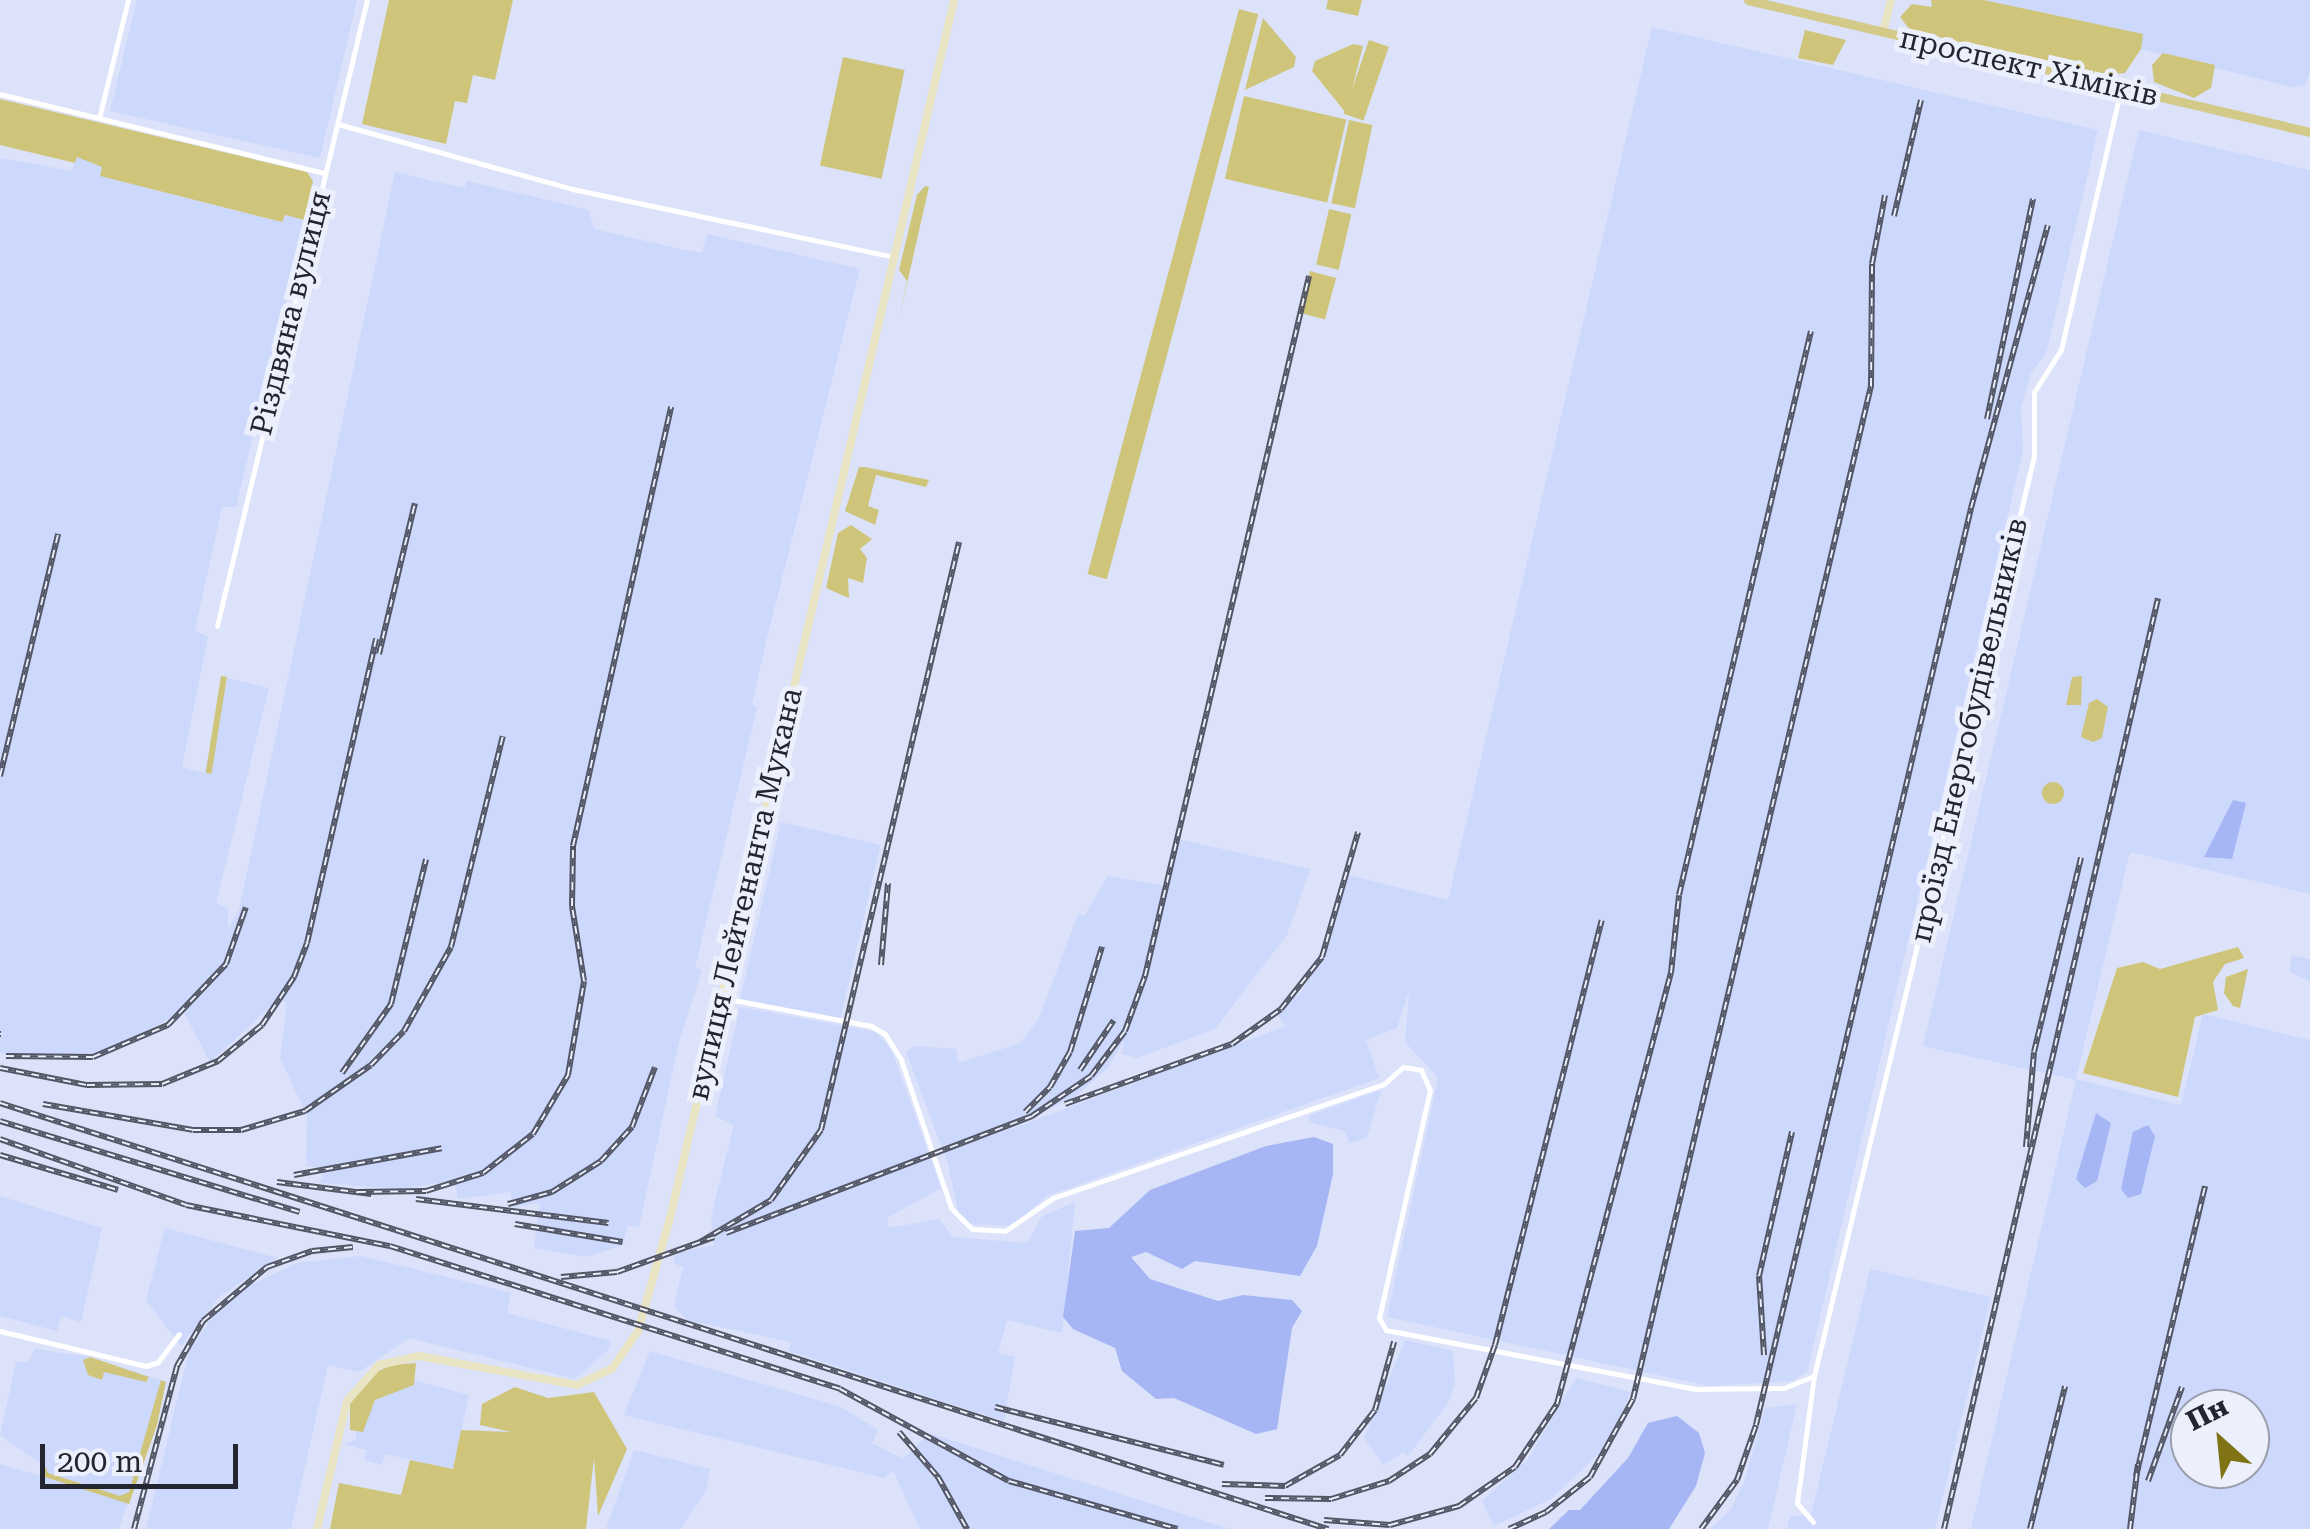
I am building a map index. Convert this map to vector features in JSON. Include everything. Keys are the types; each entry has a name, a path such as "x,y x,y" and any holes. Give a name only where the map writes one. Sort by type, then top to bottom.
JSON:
{"main road":[{"name":"вулиця Лейтенанта Мукана","path":"317,1529 345,1407 359,1381 379,1365 419,1356 573,1385 601,1377 625,1354 640,1325 670,1218 954,0"},
{"name":"проспект Хіміків","path":"1748,0 2310,132"},
{"path":"1883,32 1891,0"}],"street":[{"path":"99,118 128,0"},
{"name":"Різдвяна вулиця","path":"217,626 367,0"},
{"name":"проїзд Енергобудівельників","path":"1813,1522 1796,1502 1814,1376 2034,456 2034,392 2061,350 2122,89"},
{"path":"0,94 325,173"},
{"path":"338,124 572,189 894,258"},
{"path":"720,998 871,1026 884,1034 900,1060 951,1208 972,1229 1005,1231 1053,1198 1384,1084 1403,1067 1421,1070 1430,1090 1379,1318 1386,1330 1694,1389 1784,1388 1814,1376"},
{"path":"0,1331 146,1366 179,1334"}],"shaded area":[{"path":"137,0 357,0 320,158 110,111"},
{"path":"389,0 513,0 495,80 473,75 467,103 455,101 446,144 362,124"},
{"path":"1328,0 1362,0 1358,16 1326,9"},
{"path":"1931,0 1984,0 2143,34 2141,49 2125,73 2098,75 1910,30 1900,17 1912,4 1932,7"},
{"path":"1984,0 2310,0 2310,71 2306,85 2291,87 2141,49 2142,34"},
{"path":"1239,9 1258,14 1107,579 1088,574"},
{"path":"1263,18 1296,57 1294,67 1245,90"},
{"path":"1652,27 2098,130 2046,354 2031,373 2021,408 2023,451 1807,1372 1792,1381 1709,1386 1387,1317 1438,1078 1405,1042 1409,991 1397,1028 1366,1040 1379,1078 1047,1196 1013,1226 967,1224 959,1217 948,1164 906,1052 915,1046 957,1049 958,1063 1021,1043 1040,1016 1078,914 1084,916 1108,876 1165,886 1178,839 1310,869 1287,935 1215,1029 1137,1058 1122,1054 1124,1040 1108,1068 1077,1095 1003,1132 1286,1026 1276,1014 1301,992 1325,954 1349,875 1448,900"},
{"path":"1805,30 1846,40 1833,65 1798,58"},
{"path":"1369,40 1389,47 1363,121 1344,114"},
{"path":"1353,44 1363,46 1346,113 1312,71 1315,61"},
{"path":"2163,53 2215,65 2211,88 2194,98 2154,82 2152,65"},
{"path":"843,57 905,70 882,179 820,166"},
{"path":"1244,96 1346,120 1327,202 1225,179"},
{"path":"0,99 307,172 313,181 305,220 285,215 282,222 100,176 102,167 77,157 75,163 0,145"},
{"path":"1349,120 1372,125 1355,208 1331,203"},
{"path":"2139,130 2310,170 2310,894 2130,852 2076,1079 2181,1105 2203,1014 2310,1040 2310,1529 1971,1529 2076,1080 1923,1046"},
{"path":"77,156 102,167 100,176 282,222 285,215 305,220 236,507 222,507 195,630 208,637 182,767 204,773 228,678 269,688 216,903 228,908 228,928 239,910 395,172 464,188 467,181 589,210 594,229 680,249 702,253 707,234 860,269 752,704 757,708 695,968 702,970 679,1042 639,1227 628,1225 623,1245 586,1257 534,1248 540,1203 514,1207 510,1192 458,1199 454,1181 397,1189 320,1183 325,1168 306,1166 307,1116 280,1058 287,1003 279,999 210,1062 183,1011 111,1051 65,1060 0,1053 0,158 72,171"},
{"path":"925,186 929,187 898,323 907,281 899,270 917,195"},
{"path":"1329,209 1351,214 1339,270 1316,265"},
{"path":"1310,271 1336,278 1325,320 1299,313"},
{"path":"859,467 929,480 926,487 876,475 868,506 879,510 875,525 845,511"},
{"path":"851,525 872,539 860,549 867,558 863,583 848,578 849,598 826,588 838,533"},
{"path":"221,676 227,677 212,774 206,773"},
{"path":"2082,676 2081,705 2066,705 2072,677"},
{"path":"2097,699 2108,707 2102,738 2093,742 2081,737 2089,703"},
{"path":"2053,782 2061,785 2061,801 2053,804 2045,801 2042,793 2045,785"},
{"path":"781,822 880,845 839,1023 740,1000"},
{"path":"2238,947 2244,958 2225,964 2213,982 2218,1010 2195,1017 2178,1097 2083,1073 2117,968 2143,962 2160,969"},
{"path":"2292,955 2310,959 2310,982 2289,971"},
{"path":"2248,969 2240,1008 2233,1006 2224,993 2226,977"},
{"path":"740,1007 876,1032 892,1051 941,1188 887,1218 889,1228 939,1219 953,1237 1027,1243 1042,1216 1075,1202 1062,1333 1007,1320 998,1353 1015,1357 1004,1421 789,1351 791,1342 687,1320 674,1306 683,1267 673,1263 676,1253 714,1245 711,1217 734,1125 715,1116"},
{"path":"1381,1090 1367,1138 1349,1143 1345,1131 1309,1122 1310,1115"},
{"path":"0,1196 102,1228 81,1322 61,1316 57,1331 0,1316"},
{"path":"165,1228 278,1258 219,1297 181,1346 146,1300"},
{"path":"361,1256 511,1293 507,1313 611,1341 609,1349 575,1379 409,1338 359,1372 328,1365 291,1529 146,1529 189,1351 215,1313 238,1291 297,1263"},
{"path":"1870,1269 1991,1297 1935,1529 1787,1529 1790,1516 1811,1515"},
{"path":"1405,1340 1453,1351 1455,1384 1448,1403 1408,1456 1403,1452 1384,1465 1364,1438"},
{"path":"35,1349 90,1357 166,1382 119,1529 0,1529 0,1464 41,1476 44,1466 0,1435 16,1362 29,1362"},
{"path":"650,1351 841,1407 878,1430 872,1443 903,1459 929,1433 1230,1529 920,1529 893,1471 884,1478 624,1415"},
{"path":"90,1357 149,1377 146,1382 104,1372 102,1380 88,1375 83,1360"},
{"path":"416,1363 414,1385 375,1400 363,1432 350,1430 350,1404 372,1375 390,1365"},
{"path":"1576,1378 1631,1392 1607,1446 1551,1499 1494,1526 1482,1501 1528,1459"},
{"path":"161,1380 166,1382 157,1425 129,1504 42,1476 45,1466 48,1473 120,1496 129,1492"},
{"path":"416,1381 469,1395 453,1469 385,1454 382,1465 364,1460 367,1450 344,1444 356,1439 354,1399"},
{"path":"515,1387 548,1398 594,1392 627,1449 598,1516 594,1458 586,1529 330,1529 339,1483 401,1495 410,1460 453,1469 461,1430 511,1432 480,1425 482,1404"},
{"path":"1797,1404 1768,1529 1710,1529 1731,1509 1744,1482 1765,1408"},
{"path":"634,1450 710,1469 706,1491 680,1529 606,1529"}],"water":[{"path":"2233,800 2246,803 2232,859 2204,857"},
{"path":"2096,1113 2111,1123 2097,1181 2085,1188 2076,1179"},
{"path":"2148,1125 2155,1136 2141,1194 2128,1198 2121,1189 2133,1132"},
{"path":"1314,1137 1333,1144 1333,1174 1317,1246 1300,1276 1195,1261 1182,1269 1146,1252 1131,1257 1150,1279 1218,1301 1243,1295 1292,1300 1302,1311 1292,1328 1277,1429 1256,1434 1174,1398 1156,1399 1122,1371 1115,1348 1073,1329 1063,1317 1075,1231 1109,1228 1150,1190 1266,1146"},
{"path":"1677,1416 1699,1433 1705,1453 1696,1486 1669,1529 1549,1529 1569,1510 1580,1510 1628,1458 1648,1423"}],"railway":[{"path":"1894,216 1921,100"},
{"path":"1509,1529 1546,1512 1590,1477 1633,1399 1871,386 1872,264 1885,195"},
{"path":"1987,419 2033,199"},
{"path":"1701,1529 1737,1480 1756,1425 1971,508 2048,225"},
{"path":"726,1233 1032,1116 1091,1076 1125,1031 1145,976 1309,276"},
{"path":"1324,1520 1390,1525 1459,1506 1515,1467 1557,1404 1671,973 1679,895 1811,331"},
{"path":"358,1192 426,1191 483,1173 533,1134 568,1075 584,981 572,906 573,846 671,407"},
{"path":"379,654 415,503"},
{"path":"0,776 58,534"},
{"path":"700,1242 771,1200 821,1130 959,542"},
{"path":"1944,1529 2158,598"},
{"path":"0,1068 87,1085 162,1084 218,1061 262,1025 294,977 307,943 376,639"},
{"path":"43,1104 193,1130 241,1130 305,1111 371,1065 404,1031 451,947 503,736"},
{"path":"1065,1104 1232,1044 1281,1009 1322,957 1358,832"},
{"path":"2026,1147 2034,1052 2081,858"},
{"path":"342,1073 391,1004 426,859"},
{"path":"881,965 888,883"},
{"path":"6,1056 93,1057 168,1025 226,964 246,907"},
{"path":"1265,1498 1331,1499 1389,1481 1430,1454 1476,1398 1495,1345 1602,920"},
{"path":"1025,1112 1050,1087 1070,1052 1102,947"},
{"path":"1080,1070 1114,1020"},
{"path":"508,1204 552,1192 601,1161 632,1127 655,1067"},
{"path":"0,1103 1328,1529"},
{"path":"0,1121 300,1212"},
{"path":"1764,1355 1759,1276 1792,1132"},
{"path":"0,1139 186,1205 390,1246 840,1389 1009,1481 1177,1529"},
{"path":"294,1175 442,1148"},
{"path":"0,1155 118,1190"},
{"path":"277,1182 371,1194"},
{"path":"2136,1476 2205,1186"},
{"path":"416,1199 609,1223"},
{"path":"515,1224 623,1242"},
{"path":"561,1277 617,1272 714,1237"},
{"path":"134,1529 177,1366 203,1321 267,1267 312,1251 353,1247"},
{"path":"1222,1484 1285,1486 1340,1455 1375,1410 1394,1342"},
{"path":"2030,1529 2065,1386"},
{"path":"2148,1481 2182,1387"},
{"path":"995,1407 1224,1465"},
{"path":"899,1432 938,1477 967,1529"},
{"path":"2130,1529 2138,1464"}]}
